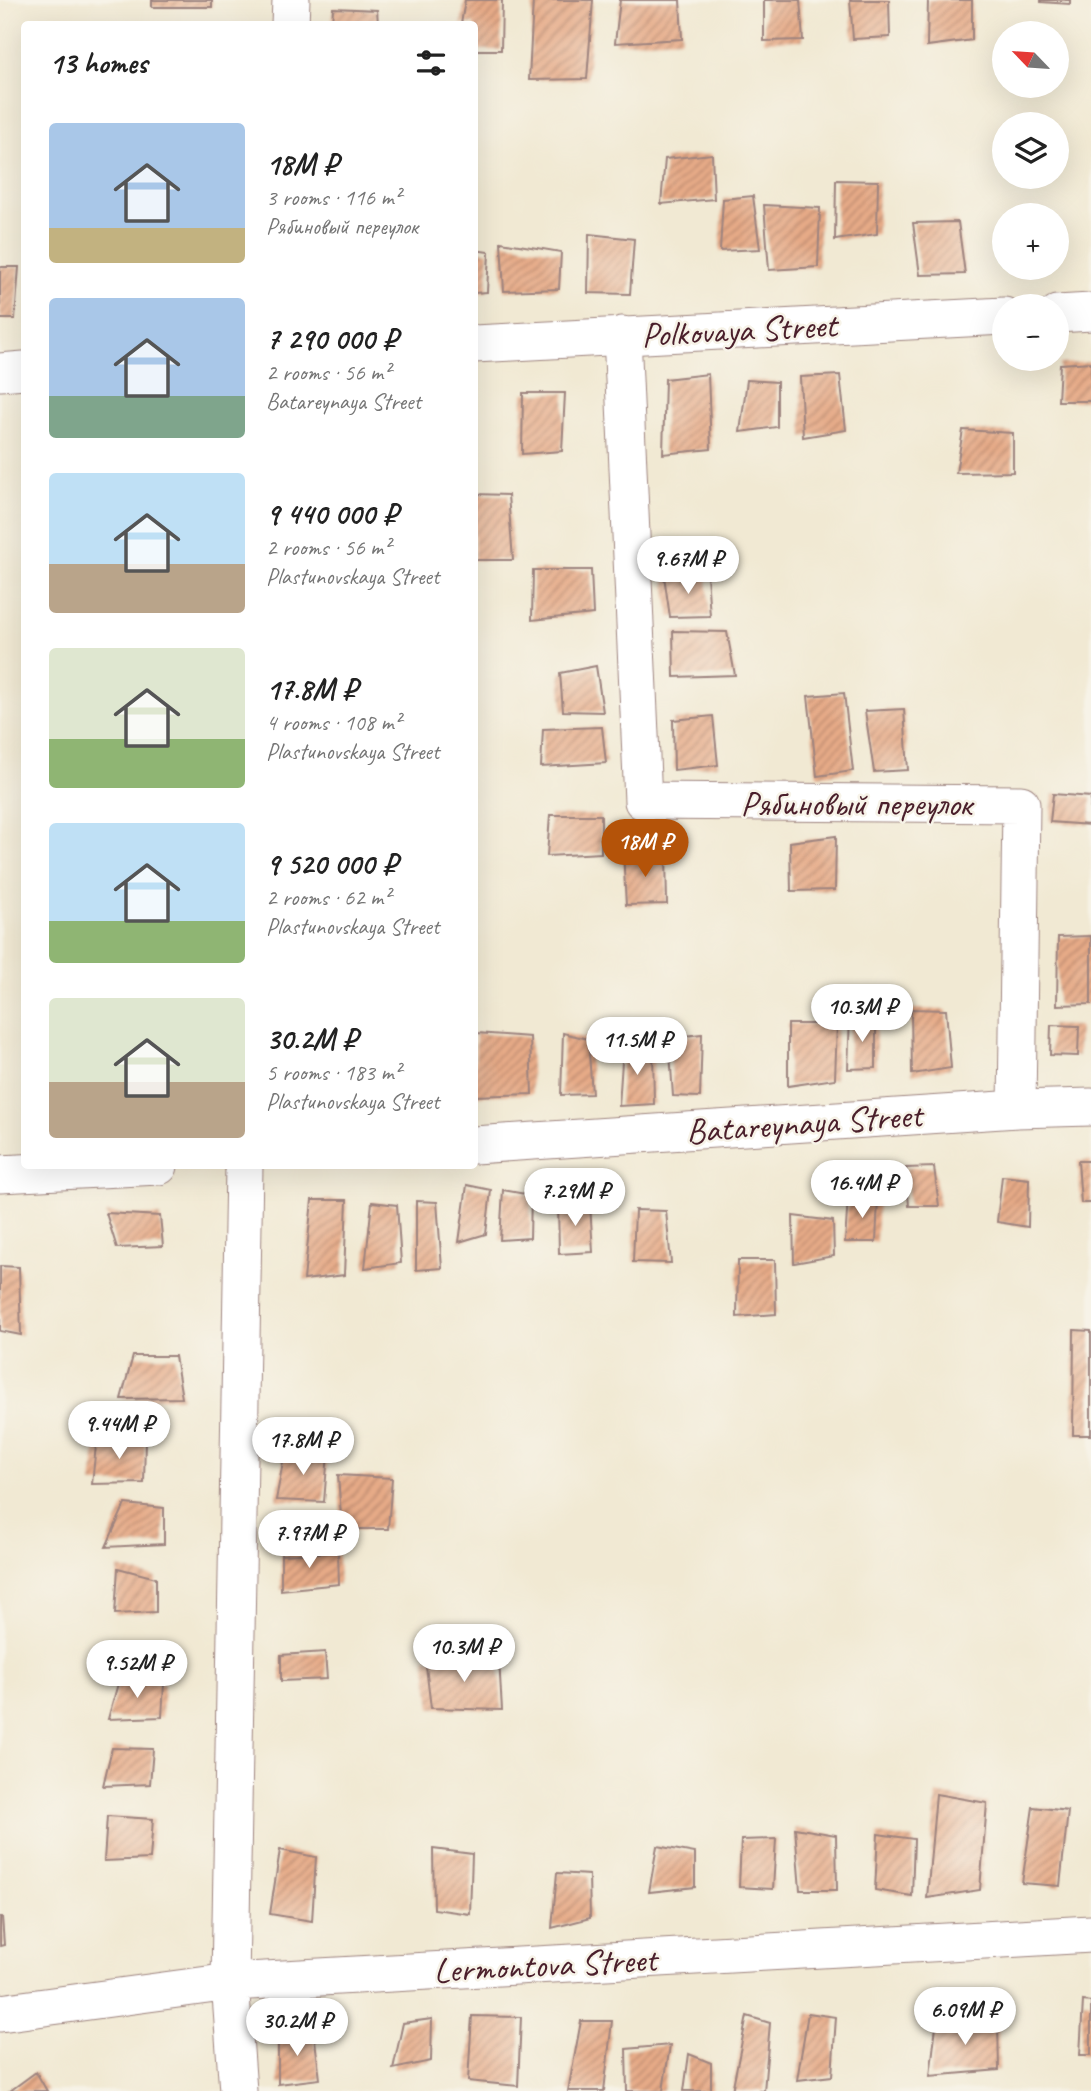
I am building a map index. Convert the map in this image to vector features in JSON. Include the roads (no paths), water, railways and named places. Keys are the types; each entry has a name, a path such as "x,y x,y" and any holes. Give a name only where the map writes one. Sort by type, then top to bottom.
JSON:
{"street":[{"path":"290,21 291,0"},
{"path":"1069,313 1091,312"},
{"name":"Polkovaya Street","path":"478,344 992,317"},
{"name":"Рябиновый переулок","path":"622,335 643,801 1021,804 1017,1109"},
{"path":"0,372 21,370"},
{"name":"Batareynaya Street","path":"478,1145 1017,1109 1091,1107"},
{"path":"0,1174 99,1169"},
{"path":"238,2091 230,1982 244,1169"},
{"name":"Lermontova Street","path":"0,2013 230,1982 1091,1934"}]}
